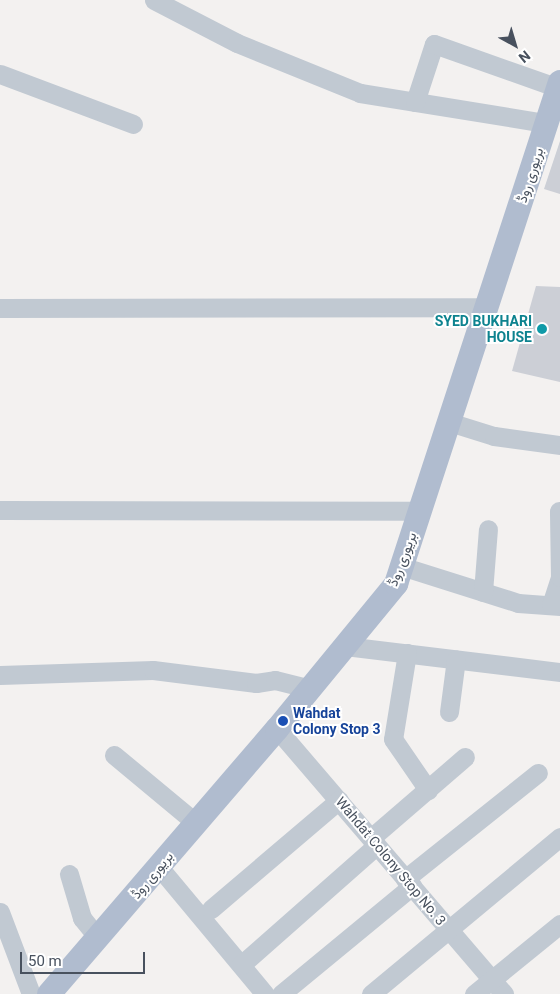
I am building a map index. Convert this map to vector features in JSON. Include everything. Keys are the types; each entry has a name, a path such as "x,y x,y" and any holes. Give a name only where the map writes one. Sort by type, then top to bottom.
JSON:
{"main road":[{"name":"بریوری روڈ","path":"49,994 278,729 396,584 559,85"}],"street":[{"path":"154,0 237,42 360,93 546,123"},
{"path":"414,102 434,44 559,85"},
{"path":"0,74 134,124"},
{"path":"0,308 486,307"},
{"path":"449,422 494,436 560,445"},
{"path":"0,510 420,510"},
{"path":"401,566 518,604 555,606 560,577 558,511"},
{"path":"483,592 488,529"},
{"path":"345,646 560,672"},
{"path":"407,653 393,739 428,790"},
{"path":"449,712 456,659"},
{"path":"0,675 153,670 256,683 275,680 310,689"},
{"name":"Wahdat Colony Stop No. 3","path":"278,729 504,994"},
{"path":"114,755 196,823"},
{"path":"241,965 465,757"},
{"path":"281,994 408,882 538,773"},
{"path":"211,909 339,800"},
{"path":"371,994 448,928 560,837"},
{"path":"159,866 265,994"},
{"path":"69,874 82,918 98,938"},
{"path":"0,912 31,994"},
{"path":"474,994 560,924"}],"building":[{"path":"560,141 560,194 544,189"},
{"name":"SYED BUKHARI HOUSE","path":"536,286 560,287 560,382 512,371"}],"place":[{"name":"SYED BUKHARI HOUSE","path":"542,329"},
{"name":"Wahdat Colony Stop 3","path":"283,721"}]}
